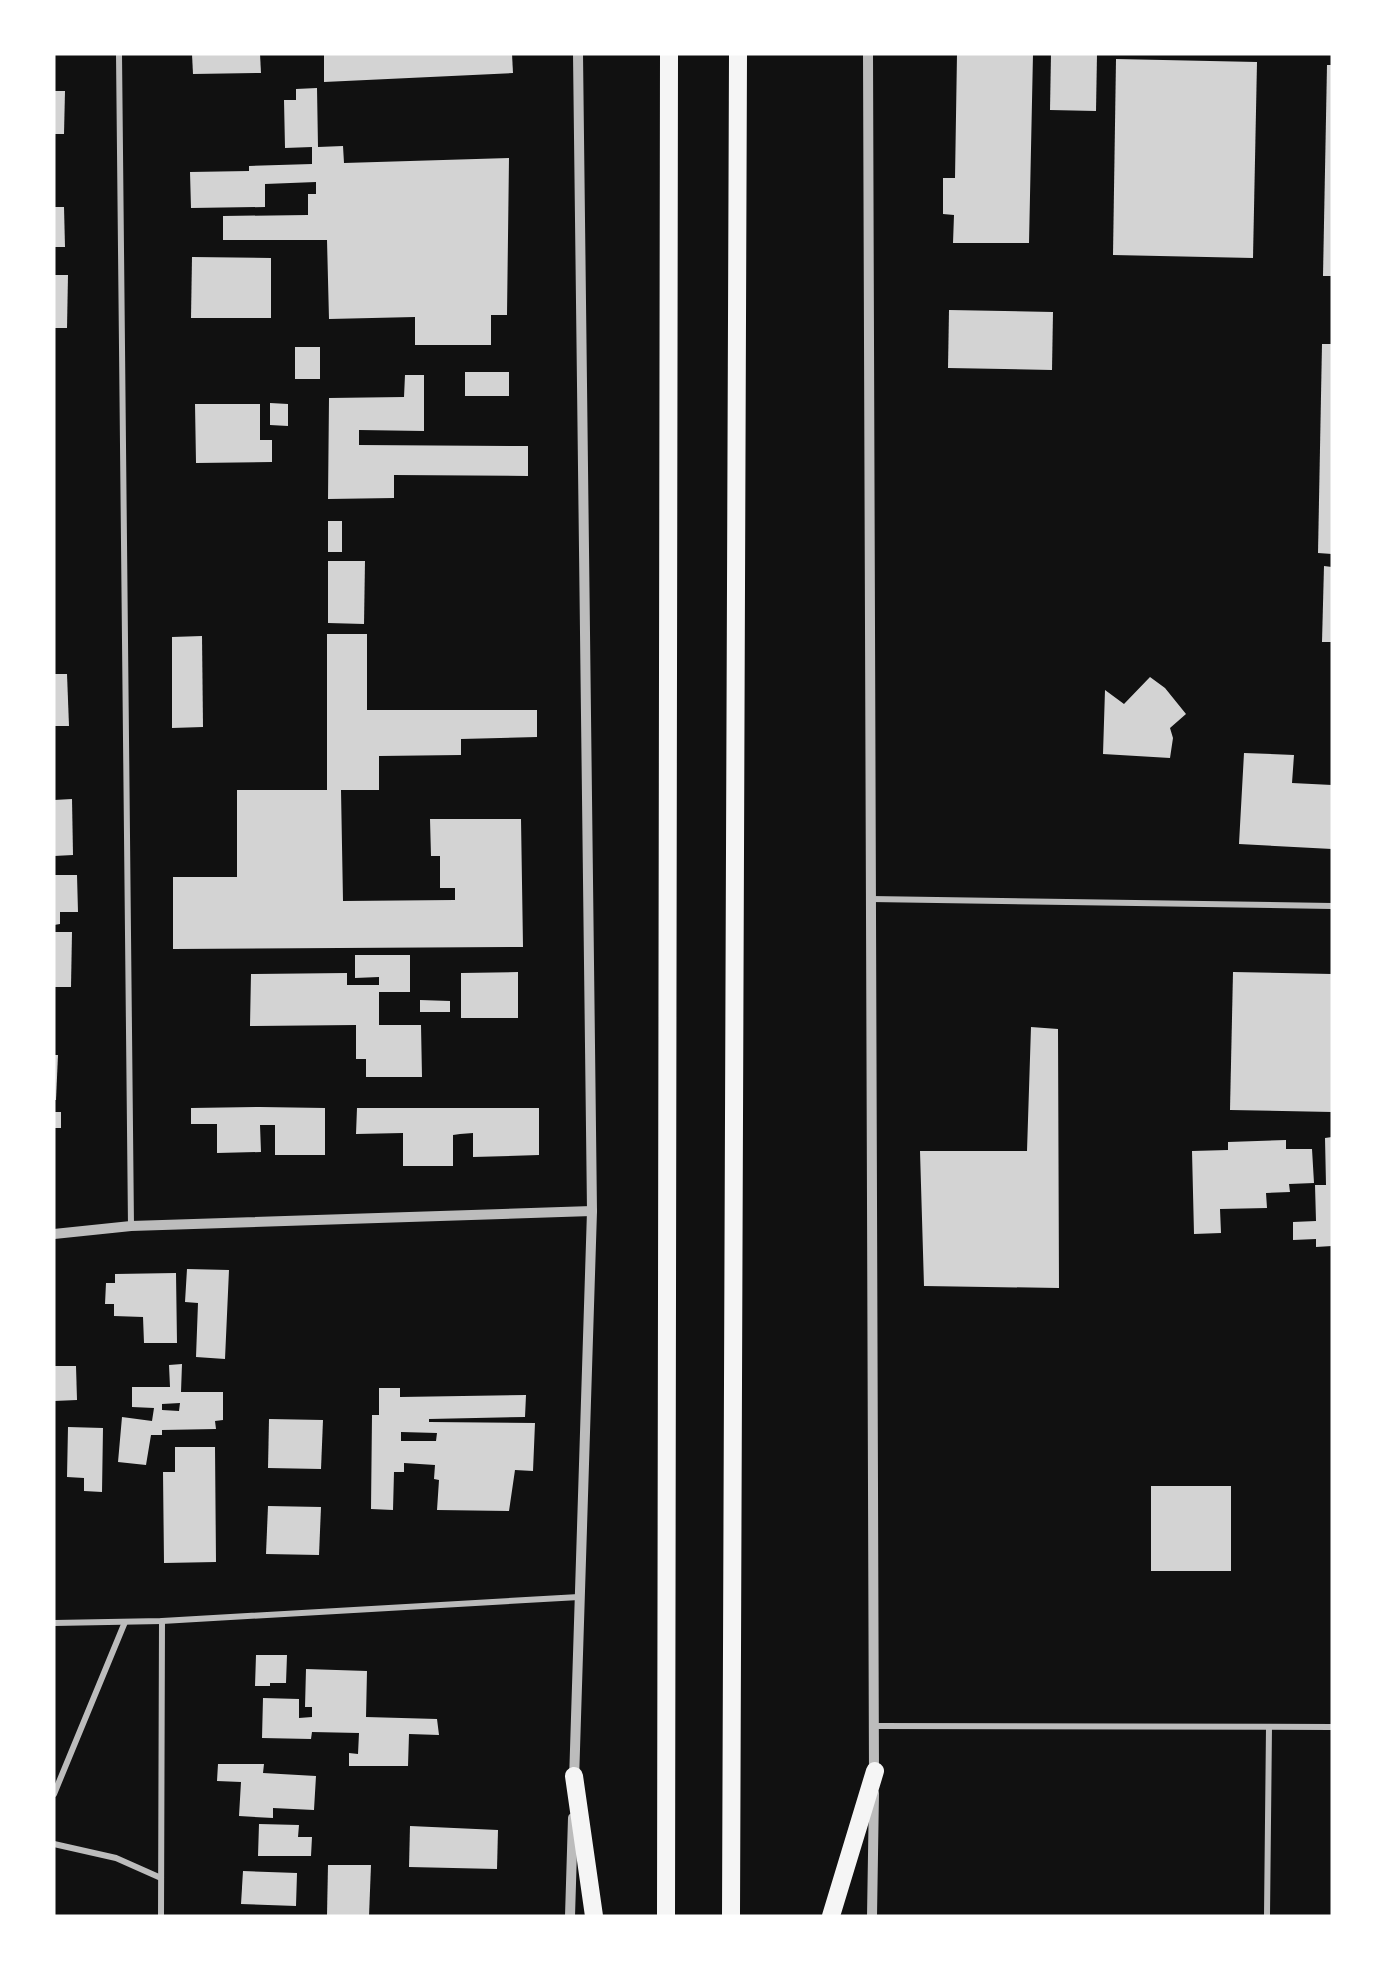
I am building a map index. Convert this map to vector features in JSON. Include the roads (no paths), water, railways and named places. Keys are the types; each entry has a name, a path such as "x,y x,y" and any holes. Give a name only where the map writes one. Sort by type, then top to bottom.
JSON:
{"highway":[{"path":"666,1916 669,54"},
{"path":"731,1916 738,54"},
{"path":"831,1916 874,1770"},
{"path":"574,1776 594,1916"}],"street":[{"path":"119,54 131,1226"},
{"path":"570,1916 592,1211 578,54"},
{"path":"868,54 874,1770 872,1916"},
{"path":"870,899 1332,906"},
{"path":"54,1234 131,1226 592,1211"},
{"path":"54,1623 162,1621 579,1597"},
{"path":"161,1916 162,1621"},
{"path":"54,1794 125,1622"},
{"path":"873,1726 1332,1727"},
{"path":"1267,1916 1269,1727"},
{"path":"54,1844 72,1846 116,1858 161,1878"}]}
